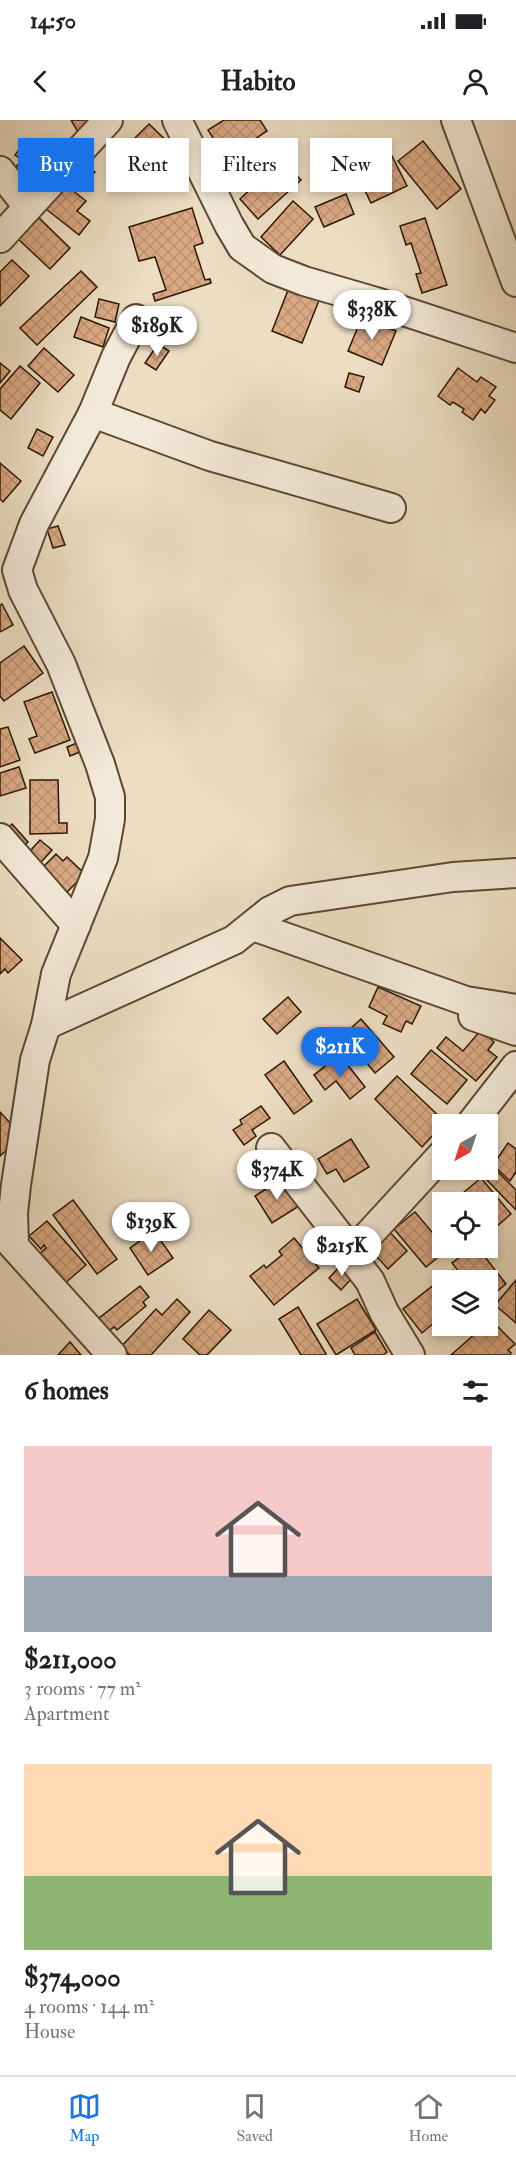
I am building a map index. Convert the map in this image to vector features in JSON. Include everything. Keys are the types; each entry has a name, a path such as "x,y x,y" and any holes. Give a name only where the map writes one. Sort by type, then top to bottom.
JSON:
{"street":[{"path":"0,238 108,120"},
{"path":"177,120 242,247 273,269 304,281 516,348"},
{"path":"456,120 516,282"},
{"path":"0,171 28,207"},
{"path":"112,1355 7,1238 13,1213 35,1060 46,1025 56,974 103,858 110,819 110,797 100,764 61,664 23,590 9,574 93,413 116,357 136,319"},
{"path":"93,413 210,456 391,508"},
{"path":"0,838 76,925"},
{"path":"46,1025 234,940 270,911 290,901 453,877 516,873"},
{"path":"253,926 466,1001 516,1009"},
{"path":"371,980 516,1031"},
{"path":"479,1114 516,1066"},
{"path":"271,1148 345,1243 350,1255 370,1281 384,1312 410,1355"},
{"path":"350,1255 432,1166"}],"building":[{"path":"71,120 89,120 78,132"},
{"path":"224,120 260,120 267,131 256,138 213,138 208,130"},
{"path":"149,124 164,138 135,138"},
{"path":"423,141 461,189 437,209 398,161"},
{"path":"392,156 407,186 371,203 366,192 392,192"},
{"path":"60,192 75,192 86,201 77,211 90,221 79,235 46,209"},
{"path":"248,192 288,192 258,219 240,199"},
{"path":"346,194 354,214 324,227 315,207"},
{"path":"293,201 313,219 280,255 261,237"},
{"path":"192,208 203,243 194,246 205,280 210,279 211,283 155,301 153,294 166,290 155,257 139,261 129,227"},
{"path":"36,215 70,248 50,269 15,236"},
{"path":"425,218 447,285 422,293 416,274 421,273 411,243 406,245 400,226"},
{"path":"12,260 29,276 0,306 0,272"},
{"path":"81,271 97,287 37,345 20,328"},
{"path":"290,285 320,298 302,343 272,331"},
{"path":"99,299 119,304 115,322 95,317"},
{"path":"81,317 109,328 103,347 74,337"},
{"path":"362,317 396,331 382,365 348,351"},
{"path":"158,344 169,351 156,370 145,363"},
{"path":"44,348 74,375 58,392 28,366"},
{"path":"0,363 10,371 0,383"},
{"path":"20,366 40,383 11,419 0,410 0,389"},
{"path":"458,368 477,382 481,377 496,387 489,396 495,400 485,413 481,409 473,420 462,412 464,409 453,402 450,405 438,396"},
{"path":"349,373 364,377 359,392 345,387"},
{"path":"37,429 53,437 43,456 28,448"},
{"path":"0,463 21,481 3,502 0,499"},
{"path":"58,526 65,545 53,548 47,529"},
{"path":"2,604 13,625 0,632 0,605"},
{"path":"24,646 43,673 4,701 0,696 0,663"},
{"path":"52,692 70,740 35,753 29,739 37,736 24,702"},
{"path":"8,727 20,760 0,767 0,729"},
{"path":"77,743 80,752 70,756 67,747"},
{"path":"19,767 26,788 0,796 0,773"},
{"path":"30,780 58,780 59,823 67,823 67,833 30,834"},
{"path":"12,824 28,842 18,852 1,835"},
{"path":"40,840 52,850 34,870 22,860"},
{"path":"56,854 63,861 67,857 85,874 59,900 36,874"},
{"path":"0,938 22,960 8,973 5,969 0,974"},
{"path":"378,987 421,1006 412,1024 406,1021 401,1032 383,1024 387,1016 369,1007"},
{"path":"288,997 301,1012 277,1034 263,1019"},
{"path":"361,1019 394,1057 375,1073 343,1035"},
{"path":"481,1030 494,1042 488,1050 497,1057 476,1081 437,1048 446,1037 463,1051"},
{"path":"431,1050 467,1080 447,1104 411,1074"},
{"path":"335,1058 342,1067 347,1064 365,1087 350,1099 336,1081 325,1090 314,1075"},
{"path":"284,1061 312,1101 294,1114 265,1075"},
{"path":"397,1076 437,1114 432,1114 432,1136 422,1147 375,1099"},
{"path":"261,1106 270,1118 252,1130 256,1136 244,1145 233,1130 242,1124 240,1120"},
{"path":"0,1112 22,1136 0,1156"},
{"path":"351,1139 369,1167 344,1182 336,1169 327,1174 318,1159"},
{"path":"508,1143 516,1149 516,1174 510,1181 498,1170 498,1158"},
{"path":"498,1172 516,1190 516,1210 487,1180 498,1180"},
{"path":"281,1179 299,1206 272,1223 255,1196"},
{"path":"479,1180 483,1180 493,1192 464,1192"},
{"path":"498,1198 511,1214 498,1225"},
{"path":"73,1200 117,1259 97,1274 53,1215"},
{"path":"154,1207 165,1221 148,1234 137,1220"},
{"path":"415,1212 432,1232 432,1258 437,1258 426,1267 394,1229"},
{"path":"47,1221 86,1265 64,1284 39,1254 46,1248 44,1245 41,1249 29,1236"},
{"path":"387,1229 407,1251 388,1269 368,1247"},
{"path":"154,1231 173,1258 148,1275 130,1248"},
{"path":"294,1238 319,1268 274,1305 250,1276 264,1265 266,1268 282,1255 279,1251"},
{"path":"459,1258 486,1258 495,1270 457,1270 452,1263"},
{"path":"342,1264 354,1276 341,1290 329,1278"},
{"path":"498,1274 506,1284 498,1291"},
{"path":"516,1280 516,1323 498,1308 498,1301"},
{"path":"140,1286 149,1297 143,1302 146,1306 117,1330 114,1327 108,1332 98,1319"},
{"path":"432,1286 432,1324 422,1333 403,1309"},
{"path":"177,1299 190,1312 151,1355 130,1355 121,1347 156,1309 162,1315"},
{"path":"357,1299 376,1330 336,1355 317,1324"},
{"path":"298,1307 325,1355 301,1355 279,1319"},
{"path":"209,1310 231,1330 207,1355 200,1355 183,1339"},
{"path":"498,1327 515,1344 508,1350 510,1355 451,1355 473,1336 498,1336"},
{"path":"375,1332 387,1352 383,1355 355,1355 351,1348"},
{"path":"70,1342 81,1355 58,1355"}]}
